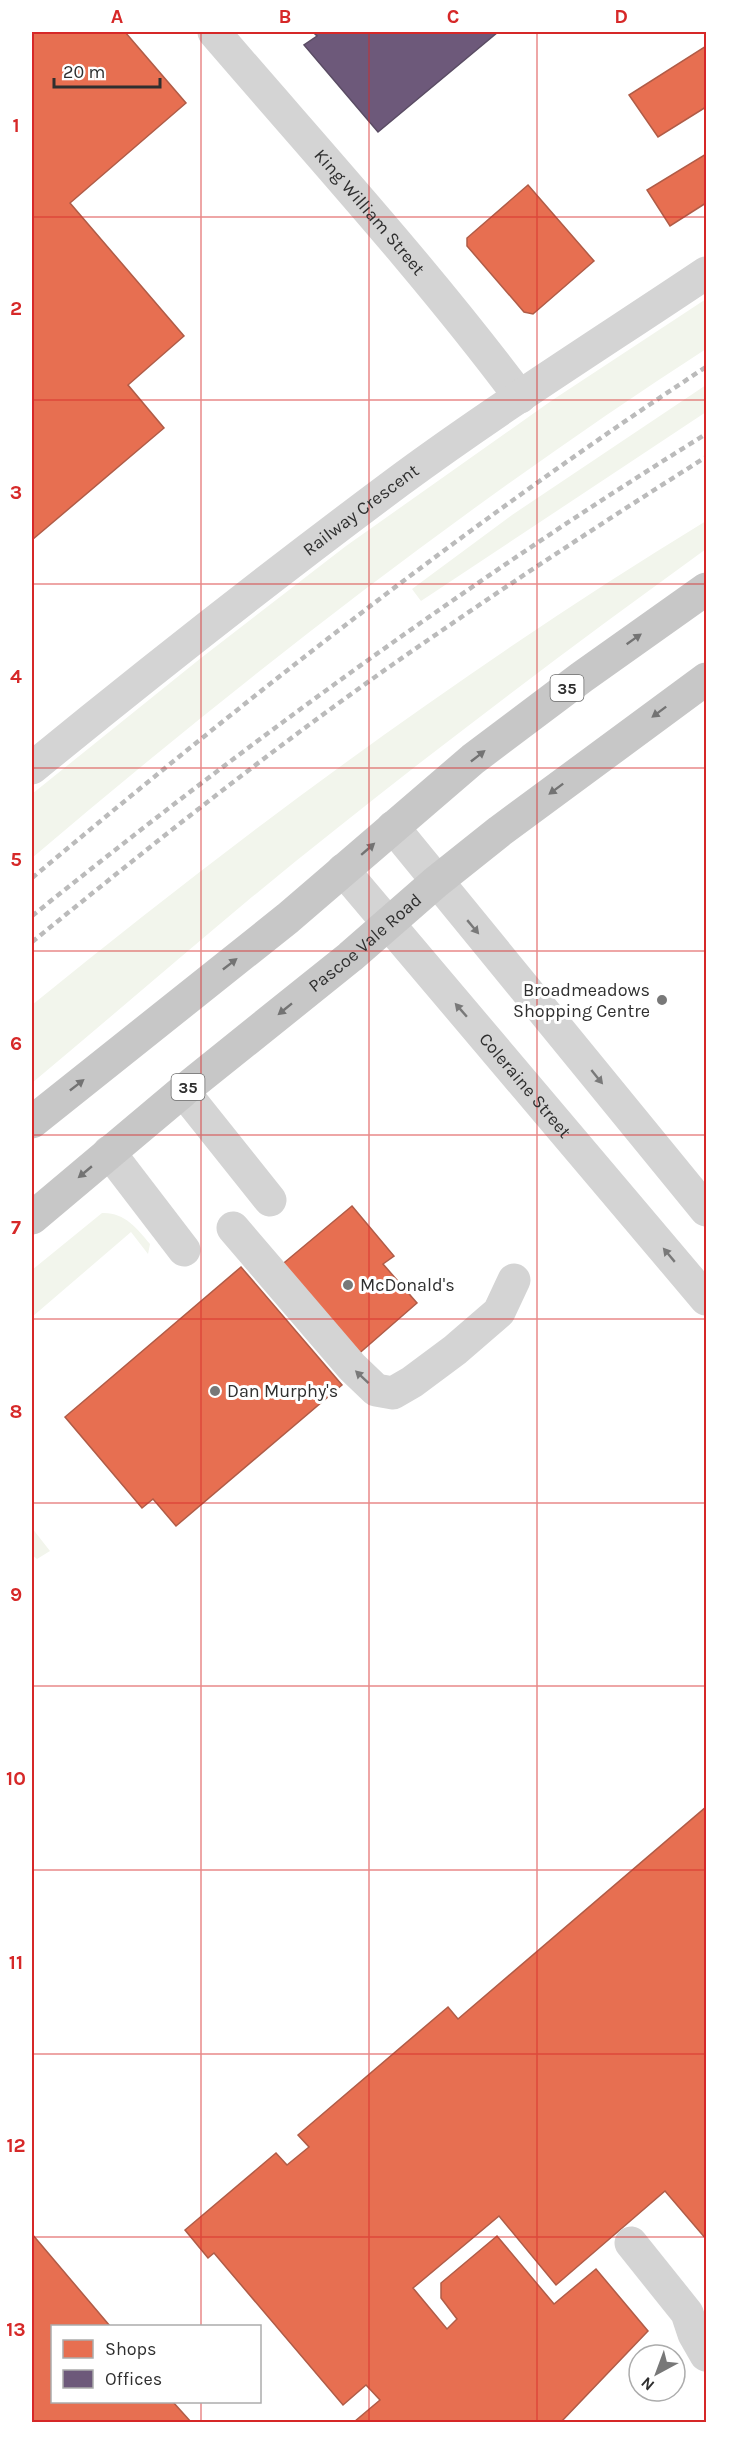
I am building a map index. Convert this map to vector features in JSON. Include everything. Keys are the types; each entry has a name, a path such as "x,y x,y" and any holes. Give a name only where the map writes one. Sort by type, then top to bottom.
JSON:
{"main road":[{"name":"35","path":"32,1122 288,918 482,752 582,677 706,589"},
{"name":"Pascoe Vale Road","path":"32,1218 183,1091 389,924 436,882 509,824 706,679"}],"street":[{"name":"King William Street","path":"214,32 492,359 520,397"},
{"name":"Railway Crescent","path":"32,768 237,603 400,480 706,273"},
{"path":"393,827 706,1210"},
{"name":"Coleraine Street","path":"343,870 706,1299"},
{"path":"183,1091 270,1200"},
{"path":"109,1152 184,1250"},
{"path":"233,1228 352,1367 376,1390 393,1393 412,1383 455,1350 498,1312 514,1280"},
{"path":"631,2242 687,2313 694,2334 706,2355"}],"shaded area":[{"path":"706,299 706,349 531,467 445,529 194,723 32,858 32,794 201,658 346,546 551,401"},
{"path":"706,385 706,412 421,601 412,589 512,515"},
{"path":"706,521 706,549 531,678 359,811 246,902 32,1083 32,1005 195,876 361,751 531,633"},
{"path":"102,1213 117,1215 135,1227 150,1244 148,1254 131,1232 32,1317 32,1270"},
{"path":"32,1528 50,1551 37,1559 32,1555"}],"building: Shops":[{"path":"32,32 125,32 186,103 70,203 184,336 128,385 164,428 32,540"},
{"path":"706,46 706,107 658,137 629,95"},
{"path":"706,154 706,203 670,226 647,190"},
{"path":"528,185 594,261 533,314 524,312 467,246 467,238"},
{"name":"McDonald's","path":"352,1206 394,1256 383,1264 417,1303 355,1357 279,1267"},
{"name":"Dan Murphy's","path":"241,1267 342,1385 176,1526 153,1499 142,1508 65,1417"},
{"path":"706,1807 706,2239 665,2191 556,2285 499,2216 413,2288 447,2329 457,2319 441,2298 441,2283 497,2236 554,2304 596,2269 648,2331 637,2343 627,2343 627,2353 561,2422 354,2422 380,2400 366,2385 343,2405 214,2253 208,2258 185,2230 276,2153 287,2165 309,2147 298,2135 448,2007 458,2019"},
{"path":"32,2234 109,2325 51,2325 51,2403 174,2403 191,2422 32,2422"}],"building: Offices":[{"path":"313,32 498,32 378,132 304,45 317,36"}],"railway":[{"path":"32,878 278,678 446,549 618,426 706,367"},
{"path":"32,916 195,788 362,664 532,546 706,434"},
{"path":"32,942 209,800 346,698 509,585 706,457"}],"place":[{"name":"Broadmeadows Shopping Centre","path":"662,1000"},
{"name":"McDonald's","path":"348,1285"},
{"name":"Dan Murphy's","path":"215,1391"}]}
